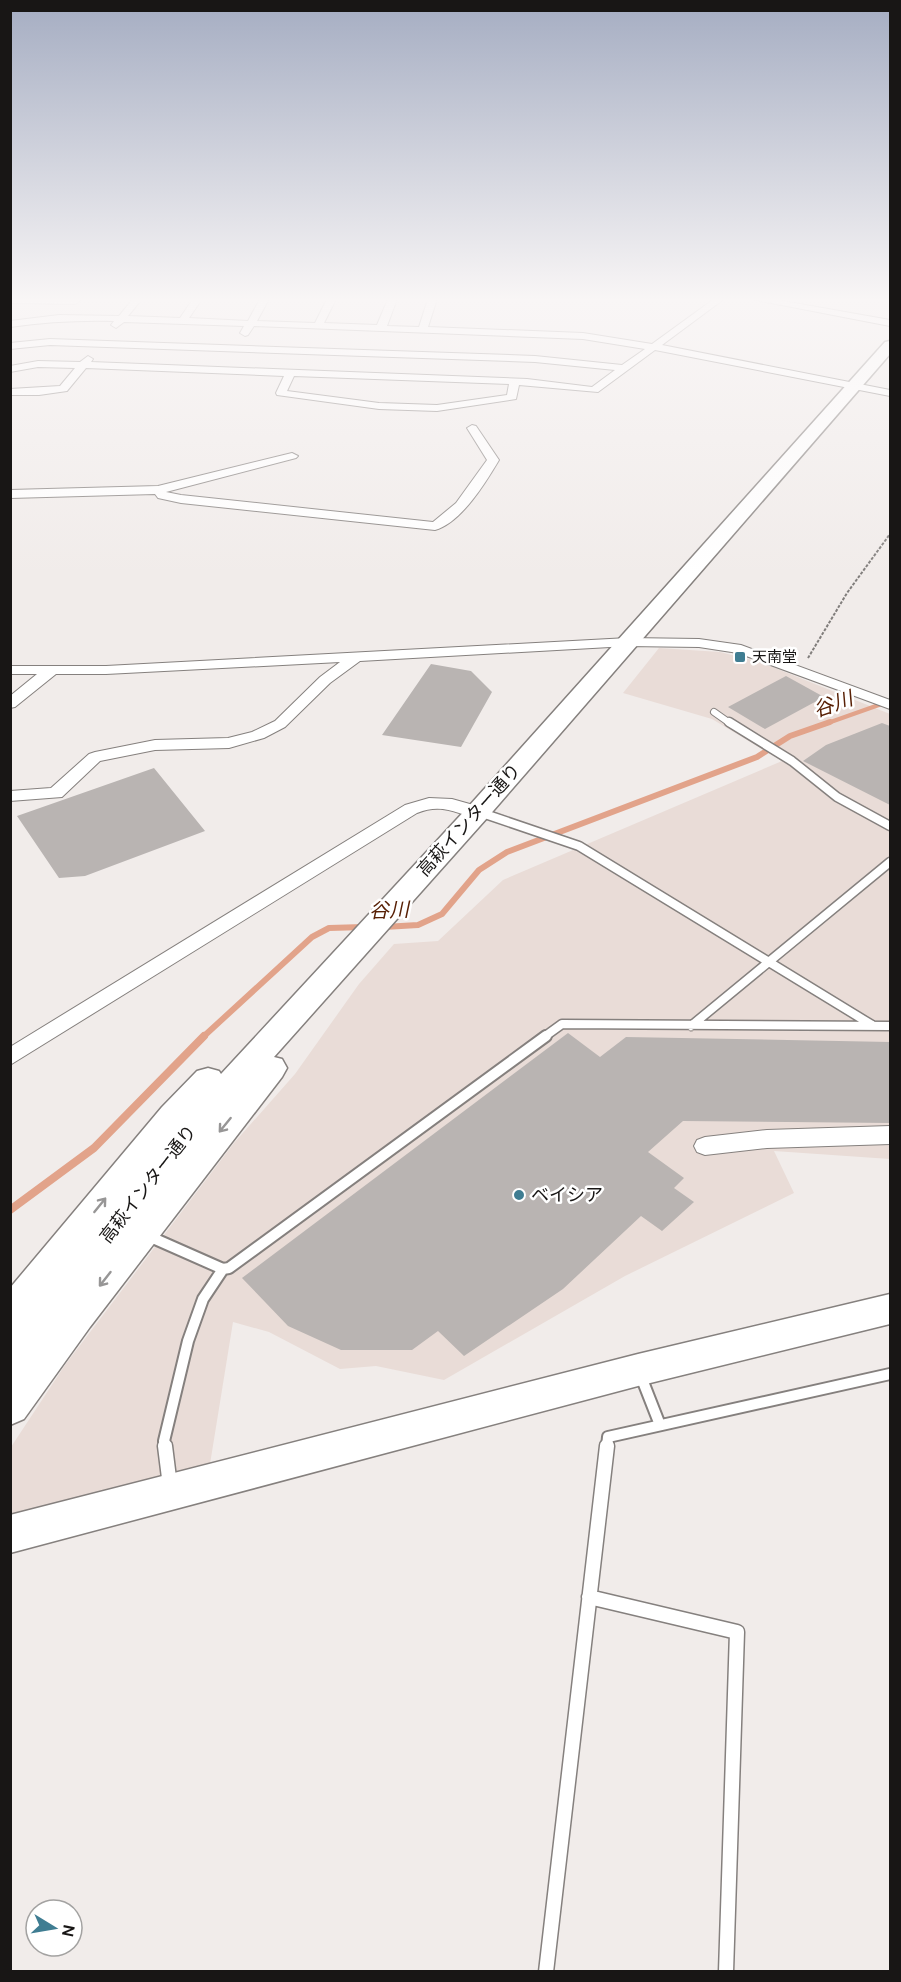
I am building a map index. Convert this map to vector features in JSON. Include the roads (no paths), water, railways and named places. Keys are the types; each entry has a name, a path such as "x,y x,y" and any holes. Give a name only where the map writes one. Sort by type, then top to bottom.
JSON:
{"main road":[{"name":"高萩インター通り","path":"10,1358 193,1126 364,939 850,391"},
{"path":"10,1406 216,1136 277,1062 330,974"},
{"path":"10,1316 174,1116 236,1052 330,974"}],"street":[{"path":"10,392 43,391"},
{"path":"282,391 390,406 441,408 512,397 513,391"},
{"path":"158,490 162,495 181,499 435,526 445,521 484,475 493,460 472,428"},
{"path":"10,494 158,490 292,456"},
{"path":"10,670 106,670 628,642 678,642 721,645 800,670 891,705"},
{"path":"10,796 56,793 95,758 155,746 229,743 258,735 280,724 325,680 357,656"},
{"path":"10,704 52,670"},
{"path":"10,1057 411,809 426,802 437,802 449,803 477,812"},
{"path":"705,1146 767,1139 891,1135"},
{"path":"10,1534 171,1490 638,1370 891,1309"}],"lane":[{"path":"714,712 756,741 792,761 837,797 891,826"},
{"path":"477,812 579,846 874,1026"},
{"path":"690,1026 891,862"},
{"path":"141,1233 223,1269 229,1268 562,1024 891,1026"},
{"path":"171,1490 164,1441 166,1431 195,1317 203,1299 223,1269"},
{"path":"638,1370 660,1425"},
{"path":"546,1971 608,1437 891,1374"},
{"path":"589,1597 737,1632 726,1971"}],"waterway":[{"name":"谷川","path":"825,724 890,701"},
{"name":"谷川","path":"384,927 418,925 442,914 479,870 507,852 757,757 790,736 830,722"},
{"name":"谷川","path":"203,1037 312,937 329,928 364,927"},
{"name":"谷川","path":"10,1210 94,1148 203,1037"}],"place":[{"name":"天南堂","path":"740,657"},
{"name":"ベイシア","path":"519,1195"}]}
